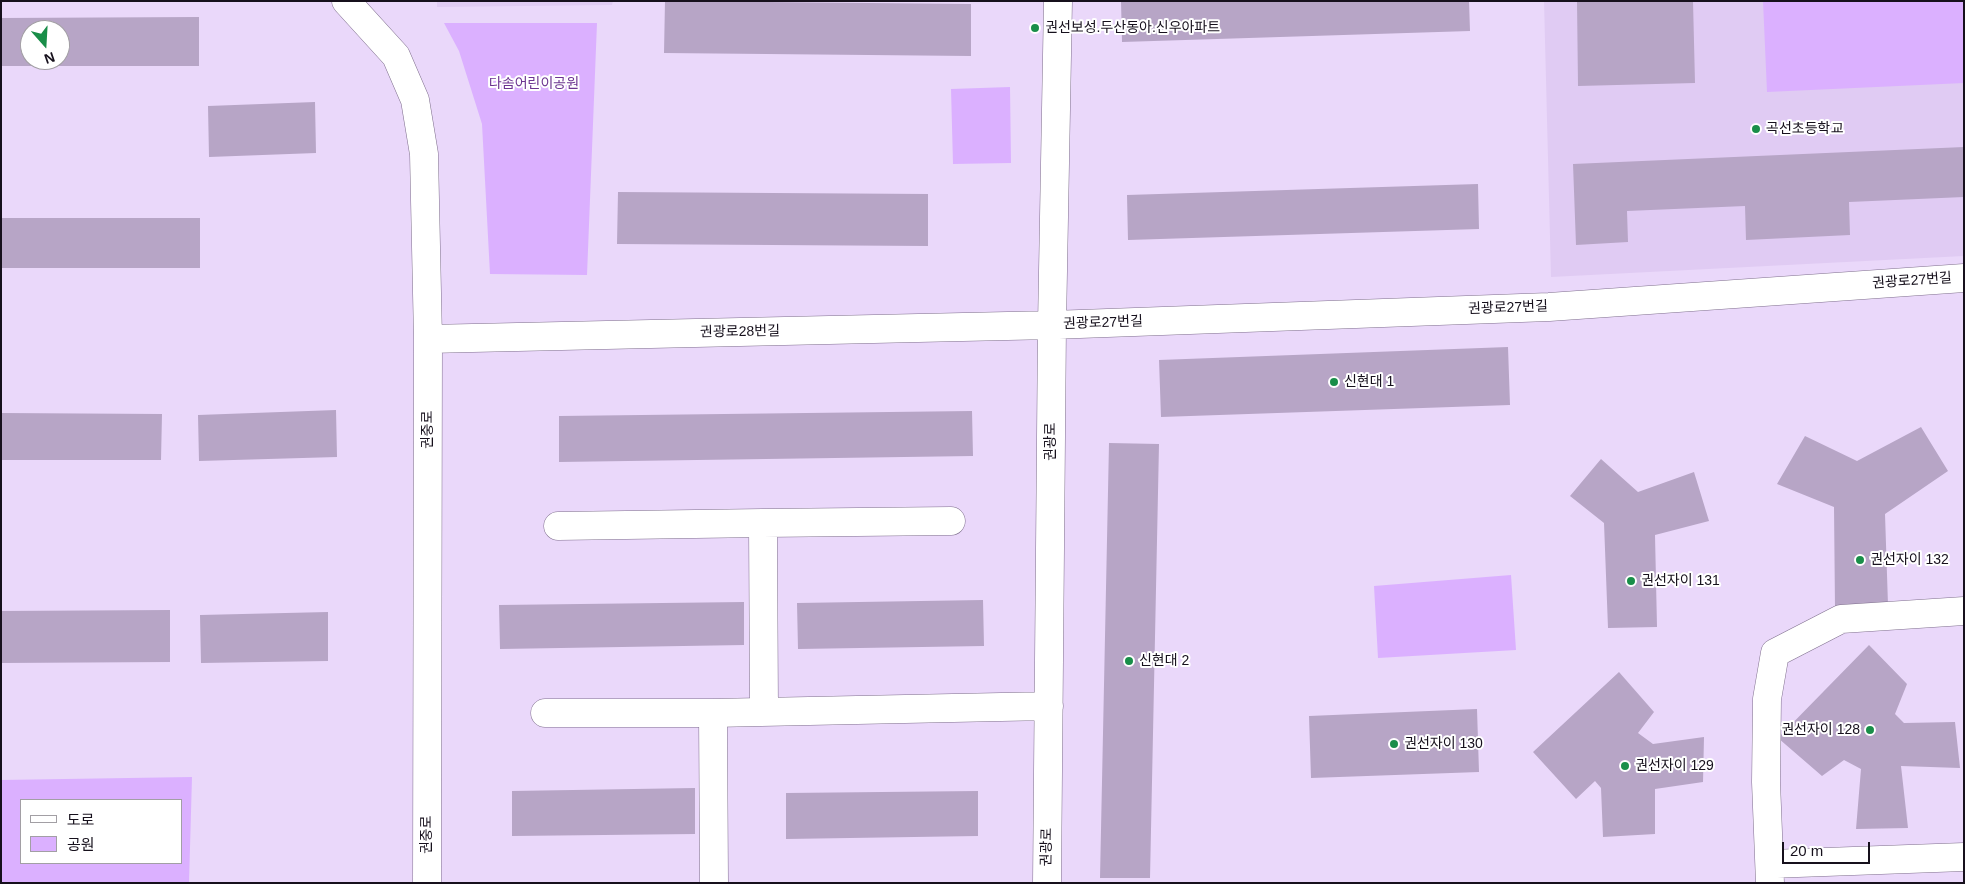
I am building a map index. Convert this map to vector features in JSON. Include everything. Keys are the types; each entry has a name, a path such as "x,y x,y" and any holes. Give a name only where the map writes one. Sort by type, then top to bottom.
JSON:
{"street":[{"name":"권중로","path":"346,1 396,56 415,100 424,154 428,339 427,883"},
{"name":"권광로","path":"1047,883 1052,326 1058,1"},
{"name":"권광로27번길","path":"1052,326 1549,307 1964,278"},
{"name":"권광로28번길","path":"428,339 1052,326"},
{"path":"558,526 951,520"},
{"path":"763,523 764,712"},
{"path":"1964,611 1842,619 1776,653 1767,698 1766,782 1770,874 1964,857"},
{"path":"545,713 764,712 1049,706"},
{"path":"713,712 714,883"}],"shaded area":[{"path":"437,1 613,1 612,5 437,7"},
{"name":"곡선초등학교","path":"1544,1 1964,1 1964,256 1551,277"}],"green space":[{"path":"1763,1 1964,1 1964,83 1767,92"},
{"name":"다솜어린이공원","path":"444,23 597,23 587,275 490,274 482,124 459,51"},
{"path":"1010,87 1011,163 953,164 951,89"},
{"path":"1511,575 1516,650 1378,658 1374,586"},
{"path":"192,777 189,883 1,883 1,780"}],"building":[{"path":"665,1 971,4 971,56 664,53"},
{"path":"1121,1 1469,1 1470,31 1122,42"},
{"path":"1577,1 1693,1 1695,83 1578,86"},
{"path":"199,17 199,66 70,66 70,20 20,20 20,66 1,66 1,18"},
{"path":"315,102 316,153 209,157 208,106"},
{"path":"1964,147 1964,197 1849,202 1850,235 1746,240 1745,206 1627,211 1628,242 1576,245 1573,164"},
{"path":"1478,184 1479,229 1128,240 1127,195"},
{"path":"618,192 928,194 928,246 617,244"},
{"path":"1,218 200,218 200,268 1,268"},
{"name":"신현대 1","path":"1508,347 1510,405 1161,417 1159,360"},
{"path":"336,410 337,457 199,461 198,415"},
{"path":"972,411 973,456 559,462 559,416"},
{"path":"1,413 162,414 161,460 1,460"},
{"name":"권선자이 132","path":"1921,427 1948,471 1885,514 1888,605 1835,608 1834,507 1777,484 1805,436 1857,461"},
{"name":"신현대 2","path":"1109,443 1159,444 1150,878 1100,878"},
{"name":"권선자이 131","path":"1601,459 1638,492 1694,472 1709,521 1655,535 1657,627 1608,628 1604,523 1570,496"},
{"path":"983,600 984,646 798,649 797,603"},
{"path":"744,602 744,645 500,649 499,605"},
{"path":"170,610 170,662 1,663 1,611"},
{"path":"328,612 328,661 201,663 200,615"},
{"name":"권선자이 128","path":"1869,645 1907,684 1895,714 1904,723 1955,722 1960,768 1901,766 1908,828 1856,829 1861,769 1844,760 1822,776 1778,738"},
{"name":"권선자이 129","path":"1619,672 1654,712 1638,733 1653,744 1704,737 1703,782 1655,789 1655,834 1603,837 1601,788 1595,781 1576,799 1533,752"},
{"name":"권선자이 130","path":"1477,709 1479,772 1311,778 1309,716"},
{"path":"695,788 695,834 512,836 512,791"},
{"path":"978,791 978,836 786,839 786,793"}],"place":[{"name":"권선보성.두산동아.신우아파트","path":"1035,28"},
{"name":"곡선초등학교","path":"1756,129"},
{"name":"신현대 1","path":"1334,382"},
{"name":"권선자이 132","path":"1860,560"},
{"name":"권선자이 131","path":"1631,581"},
{"name":"신현대 2","path":"1129,661"},
{"name":"권선자이 128","path":"1870,730"},
{"name":"권선자이 130","path":"1394,744"},
{"name":"권선자이 129","path":"1625,766"}]}
